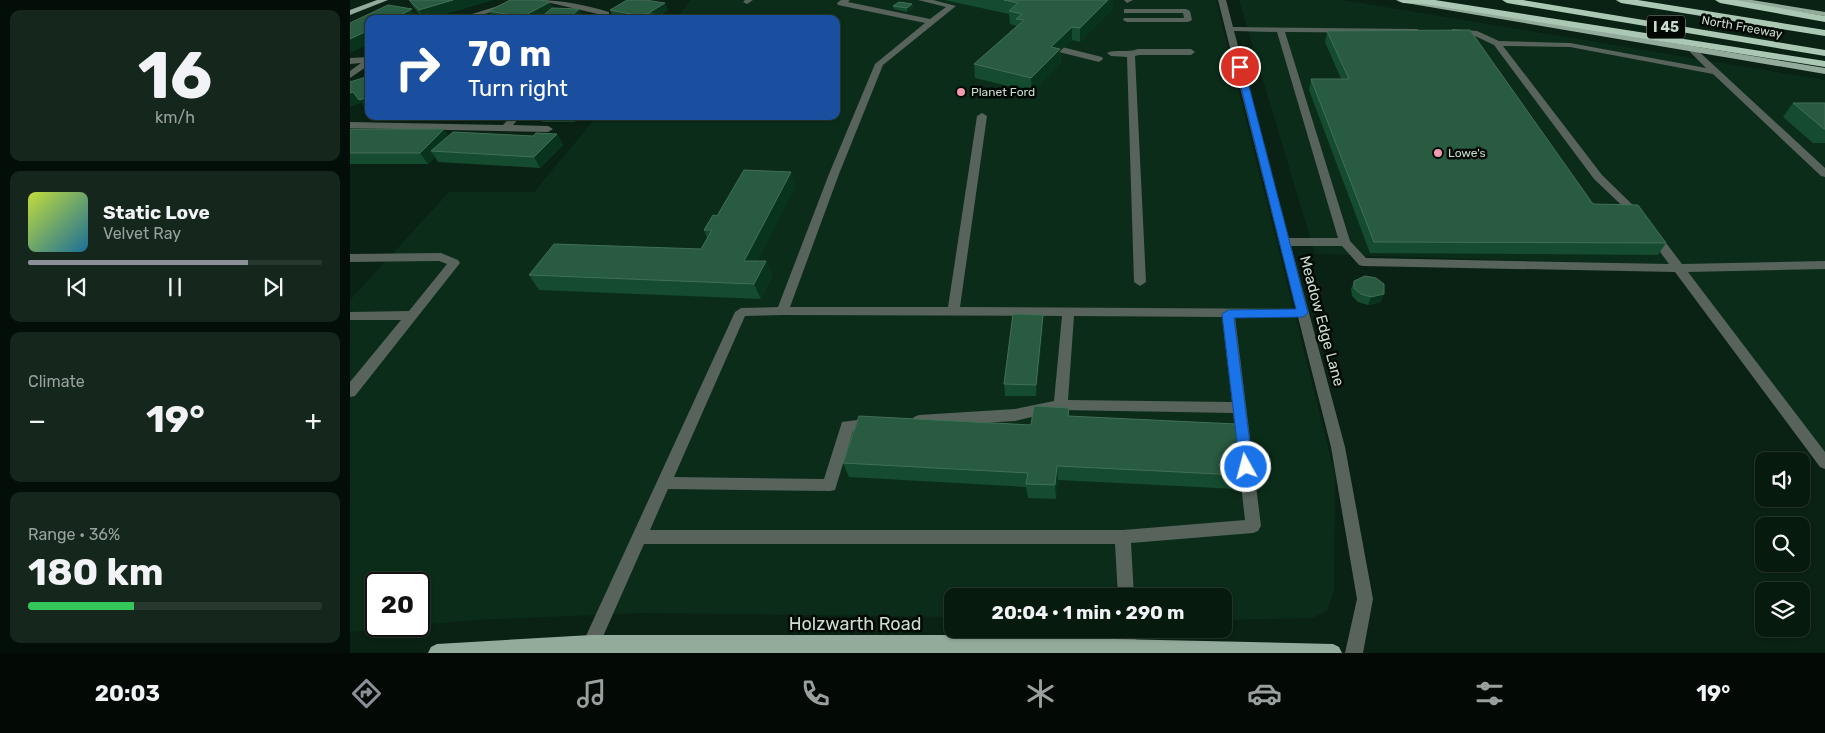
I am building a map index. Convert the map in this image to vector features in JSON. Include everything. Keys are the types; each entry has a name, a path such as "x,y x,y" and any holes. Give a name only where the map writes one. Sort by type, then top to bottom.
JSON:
{"highway":[{"path":"1402,0 1424,1 1825,64"},
{"name":"North Freeway","path":"1507,0 1825,54"},
{"name":"North Freeway","path":"1621,0 1825,32"},
{"path":"1720,0 1825,19"}],"main road":[{"path":"350,12 384,0"},
{"path":"1402,0 1825,72"},
{"path":"1738,0 1825,14"},
{"name":"Holzwarth Road","path":"437,653 591,644 1128,648 1333,653"}],"street":[{"path":"474,15 525,0"},
{"path":"542,0 594,10 606,15"},
{"path":"831,0 931,22"},
{"path":"782,311 834,174 879,64 952,6 922,0"},
{"name":"Meadow Edge Lane","path":"1222,0 1338,447 1365,599 1354,653"},
{"path":"1127,11 1186,11 1188,20 1127,20"},
{"path":"1230,29 1429,31"},
{"path":"1280,30 1345,242 1363,262 1677,268 1825,265"},
{"path":"1448,31 1468,31 1488,36 1497,42 1598,177 1639,216 1825,462"},
{"path":"1497,42 1570,45 1715,72"},
{"path":"1691,49 1825,174"},
{"path":"1062,50 1099,59"},
{"path":"1111,53 1131,55 1138,52 1191,52"},
{"path":"1131,55 1140,282"},
{"path":"350,60 365,61"},
{"path":"350,75 365,64"},
{"path":"953,312 982,116"},
{"path":"505,128 513,120"},
{"path":"350,125 548,129"},
{"path":"1284,242 1345,242"},
{"path":"350,258 441,257 454,263 350,392"},
{"path":"591,644 741,312 1303,313"},
{"path":"1061,406 1068,313"},
{"path":"640,537 1123,537 1253,526 1228,314"},
{"path":"350,316 412,315"},
{"path":"906,422 1014,414 1061,406 1239,408"},
{"path":"664,483 830,485 847,426 886,423"},
{"path":"1123,537 1126,588"},
{"path":"1127,638 1128,648"}],"shaded area":[{"path":"691,0 1216,0 1335,475 1334,591 1327,611 1312,618 1232,620 1232,588 944,588 944,617 641,613 476,620 430,624 430,572 365,572 365,630 350,632 350,300 449,192 534,192 594,120 840,120 840,15 679,15"},
{"path":"1239,0 1343,0 1825,80 1825,456 1673,265 1315,254"}],"building":[{"path":"409,0 453,0 419,10"},
{"path":"510,0 550,2 526,15 511,15 489,11"},
{"path":"627,0 665,3 647,14 637,15 610,10"},
{"path":"1004,0 1108,0 1080,28 1072,27 1051,47 1060,49 1031,78 974,64 1024,20 1016,19 1022,14 1009,11 1018,3"},
{"path":"899,2 912,4 907,8 893,6"},
{"path":"388,5 412,9 401,15 367,15"},
{"path":"552,8 579,9 572,15 544,15"},
{"path":"653,14 652,15 620,15"},
{"path":"365,16 365,32 350,39 350,23"},
{"name":"Lowe's","path":"1470,30 1593,204 1638,205 1666,243 1374,242 1311,79 1349,79 1327,31"},
{"path":"365,77 365,98 359,100 353,92 350,93 350,82"},
{"path":"1793,103 1825,103 1825,129 1824,129"},
{"path":"350,129 444,129 420,153 350,153"},
{"path":"453,132 533,136 536,133 557,134 534,157 431,151"},
{"path":"744,170 791,172 744,261 766,261 754,284 529,275 554,244 701,249 712,230 704,230 713,215 717,216"},
{"path":"1365,276 1376,278 1384,284 1384,294 1371,297 1361,294 1354,288 1354,281"},
{"path":"1013,314 1043,315 1036,385 1004,384"},
{"path":"1034,406 1069,408 1068,416 1236,424 1239,475 1057,466 1055,485 1026,484 1028,473 843,463 859,416 1031,425"}],"place":[{"name":"Planet Ford","path":"961,92"},
{"name":"Lowe's","path":"1438,153"}],"route":[{"path":"1240,67 1303,313 1228,314 1246,467"}]}
